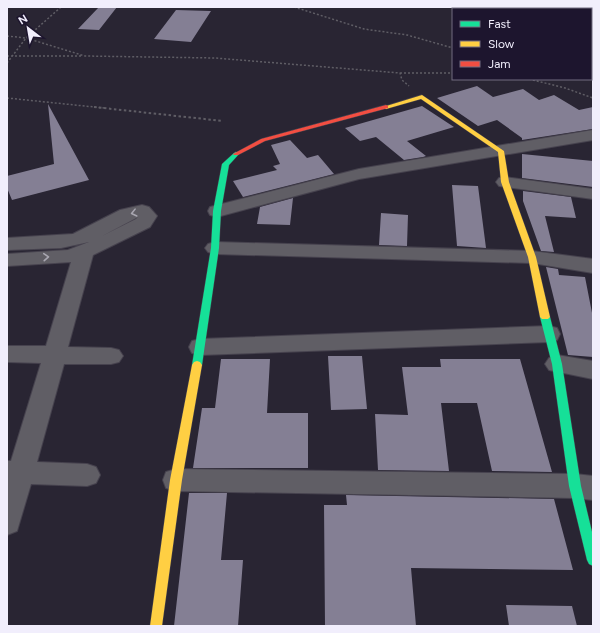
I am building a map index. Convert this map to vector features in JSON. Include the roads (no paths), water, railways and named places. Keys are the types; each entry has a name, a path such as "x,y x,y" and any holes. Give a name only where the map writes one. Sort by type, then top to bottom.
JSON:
{"street":[{"path":"156,626 176,480 200,347 215,248 218,211 226,164 233,155 248,146 263,140 422,97 500,150 505,182 532,257 557,364 584,487 593,560"},
{"path":"218,211 378,170 500,150 525,148 593,135"},
{"path":"505,182 593,194"},
{"path":"7,244 75,239 89,234 131,212 137,211 146,213 148,216 147,220 143,223 84,252 68,256 7,260"},
{"path":"215,248 532,257 593,266"},
{"path":"7,522 14,472 54,355 84,252"},
{"path":"200,347 549,334"},
{"path":"7,354 111,356"},
{"path":"557,364 593,370"},
{"path":"14,472 88,475"},
{"path":"176,480 270,480 584,487"}],"waterway":[{"path":"531,7 535,8"}]}
